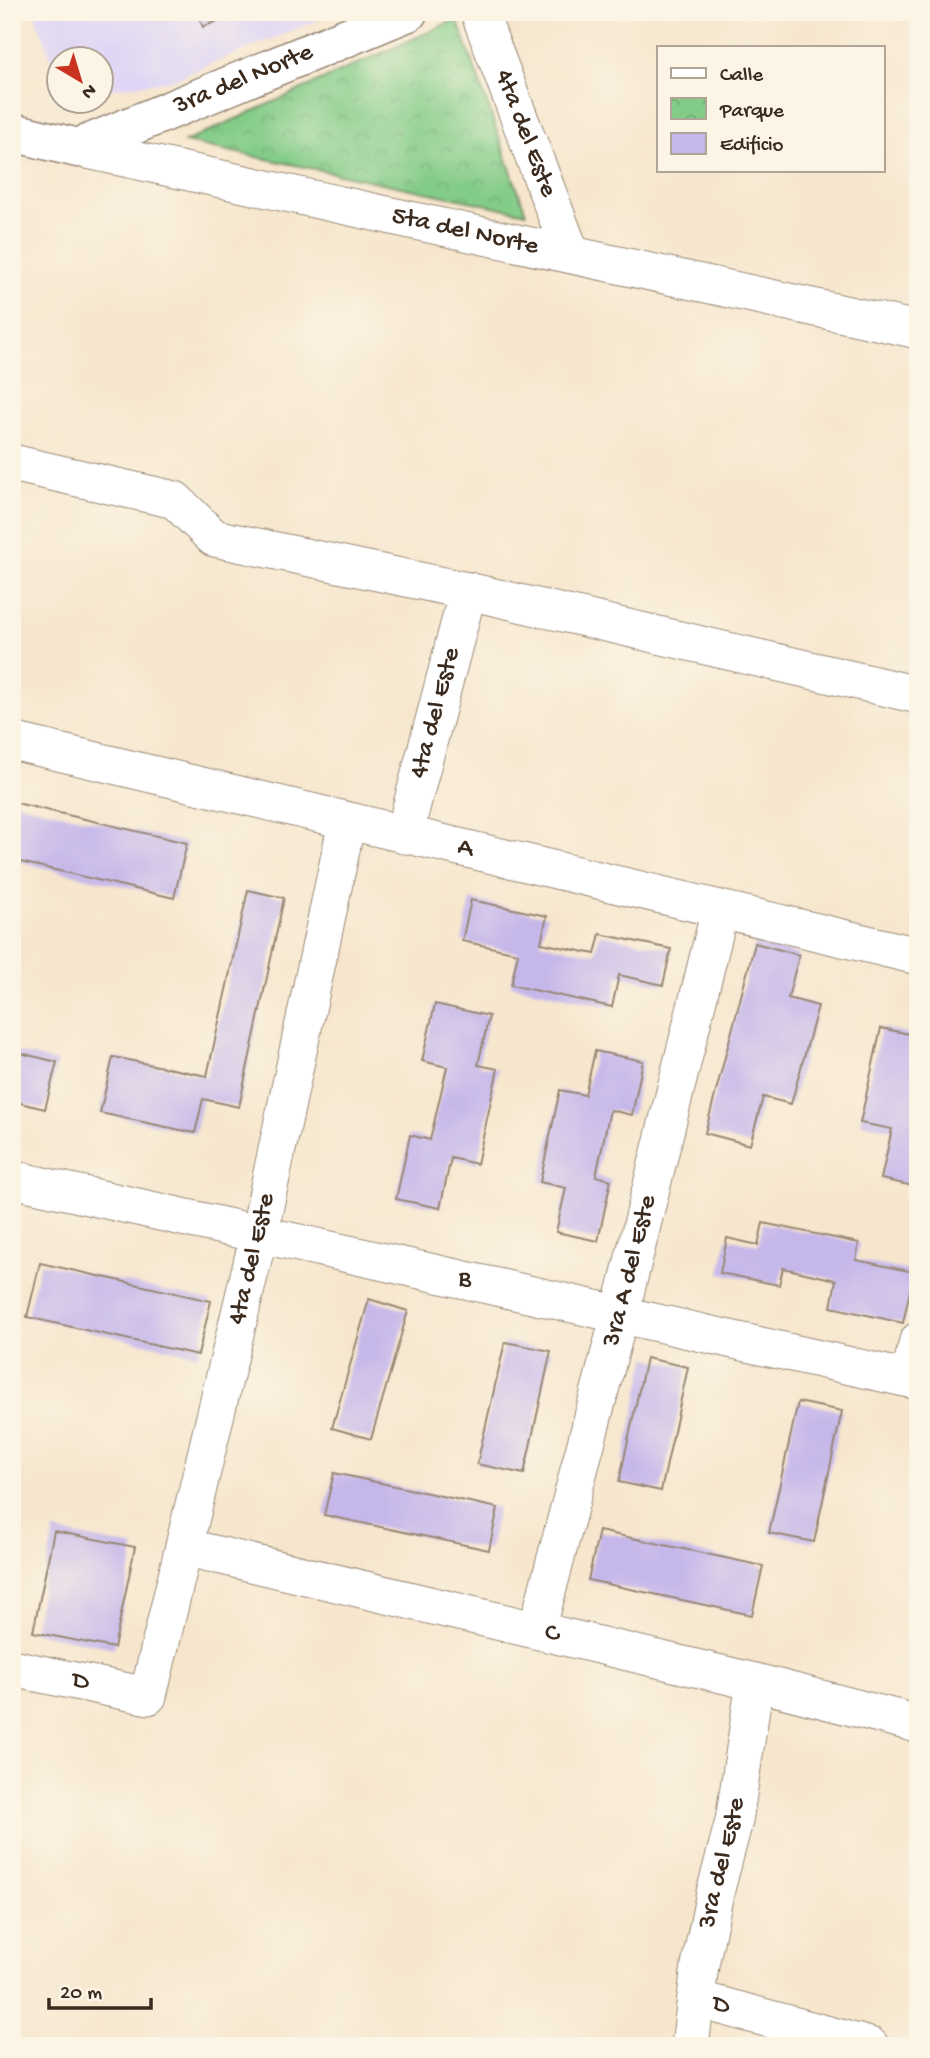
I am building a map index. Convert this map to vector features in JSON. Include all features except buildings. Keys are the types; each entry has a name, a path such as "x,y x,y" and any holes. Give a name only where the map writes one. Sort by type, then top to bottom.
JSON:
{"street":[{"name":"3ra del Norte","path":"78,148 408,12"},
{"name":"4ta del Este","path":"479,12 571,254"},
{"name":"5ta del Norte","path":"12,132 918,330"},
{"path":"12,463 175,500 214,538 468,592 918,695"},
{"name":"4ta del Este","path":"404,835 468,592"},
{"name":"A","path":"12,741 918,956"},
{"name":"4ta del Este","path":"148,1696 258,1234 347,822"},
{"name":"3ra A del Este","path":"537,1630 620,1314 720,910"},
{"name":"B","path":"12,1179 913,1380"},
{"path":"913,1380 918,1341"},
{"name":"C","path":"184,1547 755,1682 918,1724"},
{"name":"D","path":"12,1668 148,1696"},
{"name":"3ra del Este","path":"690,2046 715,1893 734,1821 755,1682"},
{"name":"D","path":"696,1999 870,2046"}],"shaded area":[{"path":"34,12 338,12 172,80 116,88 116,46 46,46"}],"green space":[{"path":"457,19 526,213 185,142"}]}
